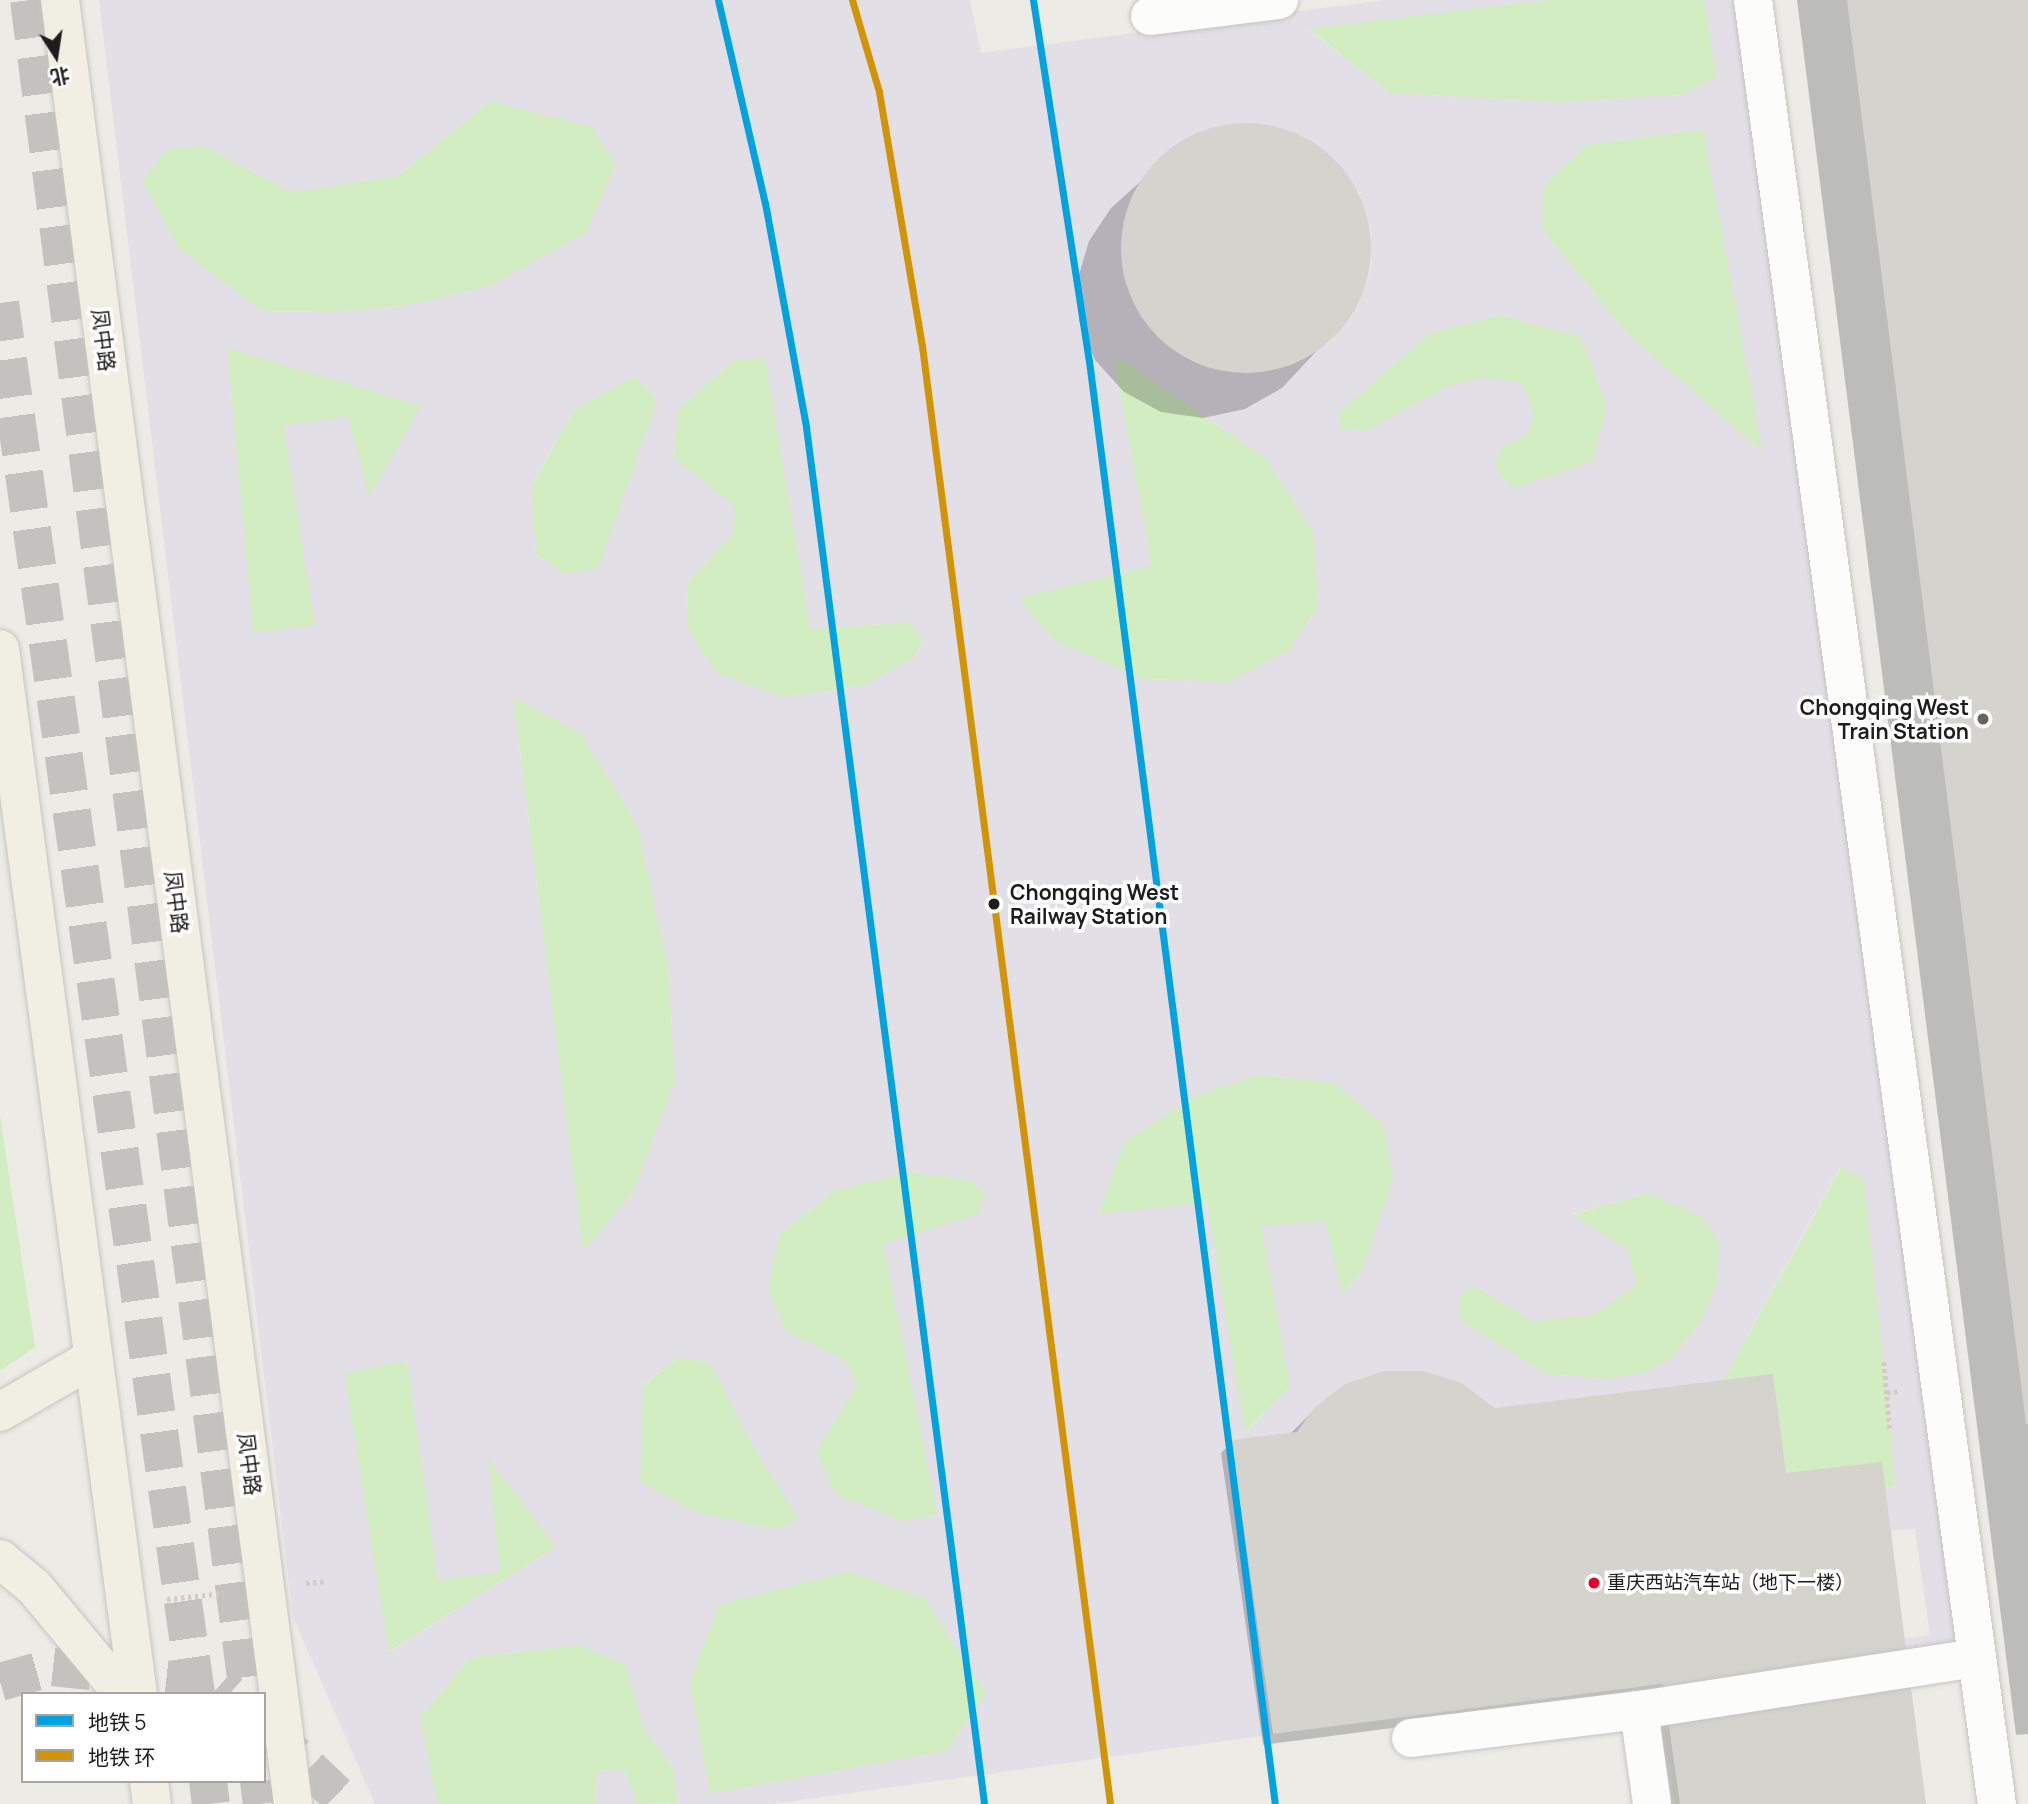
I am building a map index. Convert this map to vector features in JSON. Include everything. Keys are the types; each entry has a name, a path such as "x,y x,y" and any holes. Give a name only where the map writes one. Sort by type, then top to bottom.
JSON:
{"main road":[{"name":"凤中路","path":"60,0 293,1804"},
{"path":"0,649 138,1692"},
{"path":"0,1412 93,1358"},
{"path":"0,1559 34,1587 121,1692"},
{"path":"149,1783 152,1804"}],"lane":[{"path":"1150,16 1279,0"},
{"path":"1753,0 1997,1804"},
{"path":"1411,1738 1640,1710 1976,1658"},
{"path":"1640,1710 1652,1804"}],"path":[{"path":"1884,1362 1890,1429"},
{"path":"126,1604 327,1581"}],"green space":[{"path":"1550,0 1704,0 1717,77 1681,95 1561,102 1390,93 1307,28"},
{"path":"490,101 593,127 615,165 586,233 488,287 402,306 329,312 262,311 179,249 142,181 165,151 202,145 291,192 398,176"},
{"path":"1703,129 1763,453 1627,333 1542,230 1543,187 1586,145"},
{"path":"1500,315 1580,336 1607,407 1592,462 1513,489 1494,467 1499,451 1446,387 1366,431 1341,429 1337,413 1431,333"},
{"path":"227,347 422,406 369,497 283,427 316,625 253,634"},
{"path":"1113,354 1266,459 1314,534 1318,607 1288,651 1230,682 1144,679 1055,641 1018,598 1152,565"},
{"path":"765,357 810,629 911,622 923,641 914,658 863,686 783,697 716,673 687,627 688,581 733,534 674,458 678,410 733,361"},
{"path":"635,376 657,400 599,569 565,574 536,554 531,487 574,410"},
{"path":"513,696 581,734 638,827 668,967 675,1081 633,1193 583,1252"},
{"path":"1257,1075 1334,1083 1383,1124 1394,1178 1361,1273 1341,1295 1262,1226 1290,1387 1244,1434 1207,1203 1098,1215 1125,1141 1192,1098"},
{"path":"0,1116 35,1347 0,1371"},
{"path":"1841,1167 1864,1179 1896,1486 1811,1502 1688,1444"},
{"path":"911,1172 970,1180 984,1192 980,1214 883,1244 937,1514 905,1522 836,1495 816,1452 857,1384 844,1360 786,1332 768,1290 779,1236 834,1190"},
{"path":"1647,1193 1701,1216 1719,1241 1717,1286 1700,1323 1671,1359 1640,1374 1605,1379 1546,1374 1459,1320 1459,1295 1475,1286 1534,1322 1636,1285 1628,1250 1571,1215"},
{"path":"679,1357 710,1363 754,1448 800,1520 775,1529 697,1513 639,1482 643,1386"},
{"path":"407,1361 438,1580 488,1457 556,1547 388,1652 344,1373"},
{"path":"849,1571 924,1598 986,1693 947,1751 710,1794 690,1682 719,1604"},
{"path":"579,1645 625,1665 645,1731 673,1768 677,1803 637,1804 623,1769 597,1771 596,1804 442,1804 436,1799 420,1717 470,1658"}],"shaded area":[{"path":"99,0 970,0 981,53 1385,0 1550,0 1307,29 1390,93 1561,102 1681,95 1717,77 1704,0 1734,0 1956,1648 1377,1720 771,1804 670,1804 677,1803 673,1768 645,1731 625,1665 579,1645 470,1658 420,1717 436,1799 442,1804 375,1804 293,1617","holes":["490,101 592,127 615,165 586,233 488,287 402,306 329,312 262,311 179,249 142,181 165,151 202,145 291,192 398,176","1226,125 1265,125 1303,136 1335,160 1359,192 1371,229 1371,269 1356,310 1329,343 1292,365 1249,374 1206,368 1169,347 1139,315 1123,276 1122,233 1133,194 1156,161 1187,138","1703,129 1762,452 1627,333 1542,230 1543,187 1586,145","1500,315 1580,336 1607,407 1592,462 1513,489 1494,467 1499,450 1530,432 1534,410 1522,383 1484,377 1446,387 1366,431 1341,429 1337,414 1431,333","227,348 421,406 369,496 348,416 283,426 315,625 253,633","1113,354 1266,459 1314,534 1318,607 1288,651 1229,682 1144,679 1055,641 1019,598 1152,566","765,357 810,629 911,622 923,642 914,658 863,686 783,697 716,673 687,627 688,581 733,534 736,507 674,458 678,410 733,361","635,376 657,400 599,568 565,574 536,554 531,486 574,410","513,697 581,734 638,827 668,967 675,1081 633,1193 583,1251","1257,1075 1334,1083 1383,1124 1394,1178 1361,1273 1342,1294 1325,1220 1261,1226 1290,1387 1245,1434 1207,1202 1098,1214 1125,1141 1192,1098","1840,1167 1864,1179 1896,1486 1811,1502 1688,1444","911,1172 970,1180 984,1192 979,1214 883,1244 937,1514 905,1522 837,1495 816,1452 857,1384 844,1360 786,1332 768,1290 779,1236 834,1190","1647,1193 1701,1216 1719,1241 1717,1286 1700,1323 1671,1359 1640,1374 1605,1379 1546,1374 1459,1320 1459,1295 1475,1286 1534,1322 1595,1314 1636,1285 1628,1250 1572,1214","679,1357 710,1363 754,1448 799,1520 775,1529 697,1513 640,1482 643,1385","407,1361 438,1580 500,1572 488,1458 556,1547 389,1652 344,1373","1384,1371 1423,1371 1462,1383 1494,1406 1517,1438 1291,1441 1314,1408 1345,1384","1915,1529 1930,1635 1815,1650 1732,1542","849,1571 924,1598 986,1693 947,1751 710,1794 690,1682 719,1605"]},
{"path":"623,1769 637,1804 596,1804 597,1771"}],"building":[{"name":"Chongqing West Train Station","path":"1847,0 2028,0 2028,1424 2026,1424"},
{"path":"1246,123 1294,133 1315,144 1334,160 1350,179 1361,200 1371,248 1361,296 1350,317 1334,336 1315,352 1294,363 1246,373 1198,363 1177,352 1158,336 1142,317 1131,296 1121,248 1131,200 1142,179 1158,160 1177,144 1198,133"},
{"name":"重庆西站汽车站（地下一楼）","path":"1384,1371 1423,1371 1462,1383 1495,1408 1773,1374 1786,1473 1882,1462 1926,1804 1680,1804 1663,1684 1273,1734 1231,1440 1297,1432 1314,1408 1345,1384"}],"tunnel":[{"path":"29,0 248,1692"},
{"path":"0,303 196,1692"},
{"path":"0,1682 53,1667 220,1685 228,1692"},
{"path":"268,1729 347,1804"},
{"path":"208,1783 211,1804"},
{"path":"259,1783 262,1804"}],"metro line":[{"name":"5","path":"718,0 765,203 806,427 984,1804"},
{"name":"环","path":"852,0 879,92 922,346 1110,1804"},
{"name":"5","path":"1033,0 1089,361 1275,1804"}],"place":[{"name":"Chongqing West Train Station","path":"1983,719"},
{"name":"Chongqing West Railway Station","path":"994,904"},
{"name":"重庆西站汽车站（地下一楼）","path":"1594,1583"}]}
